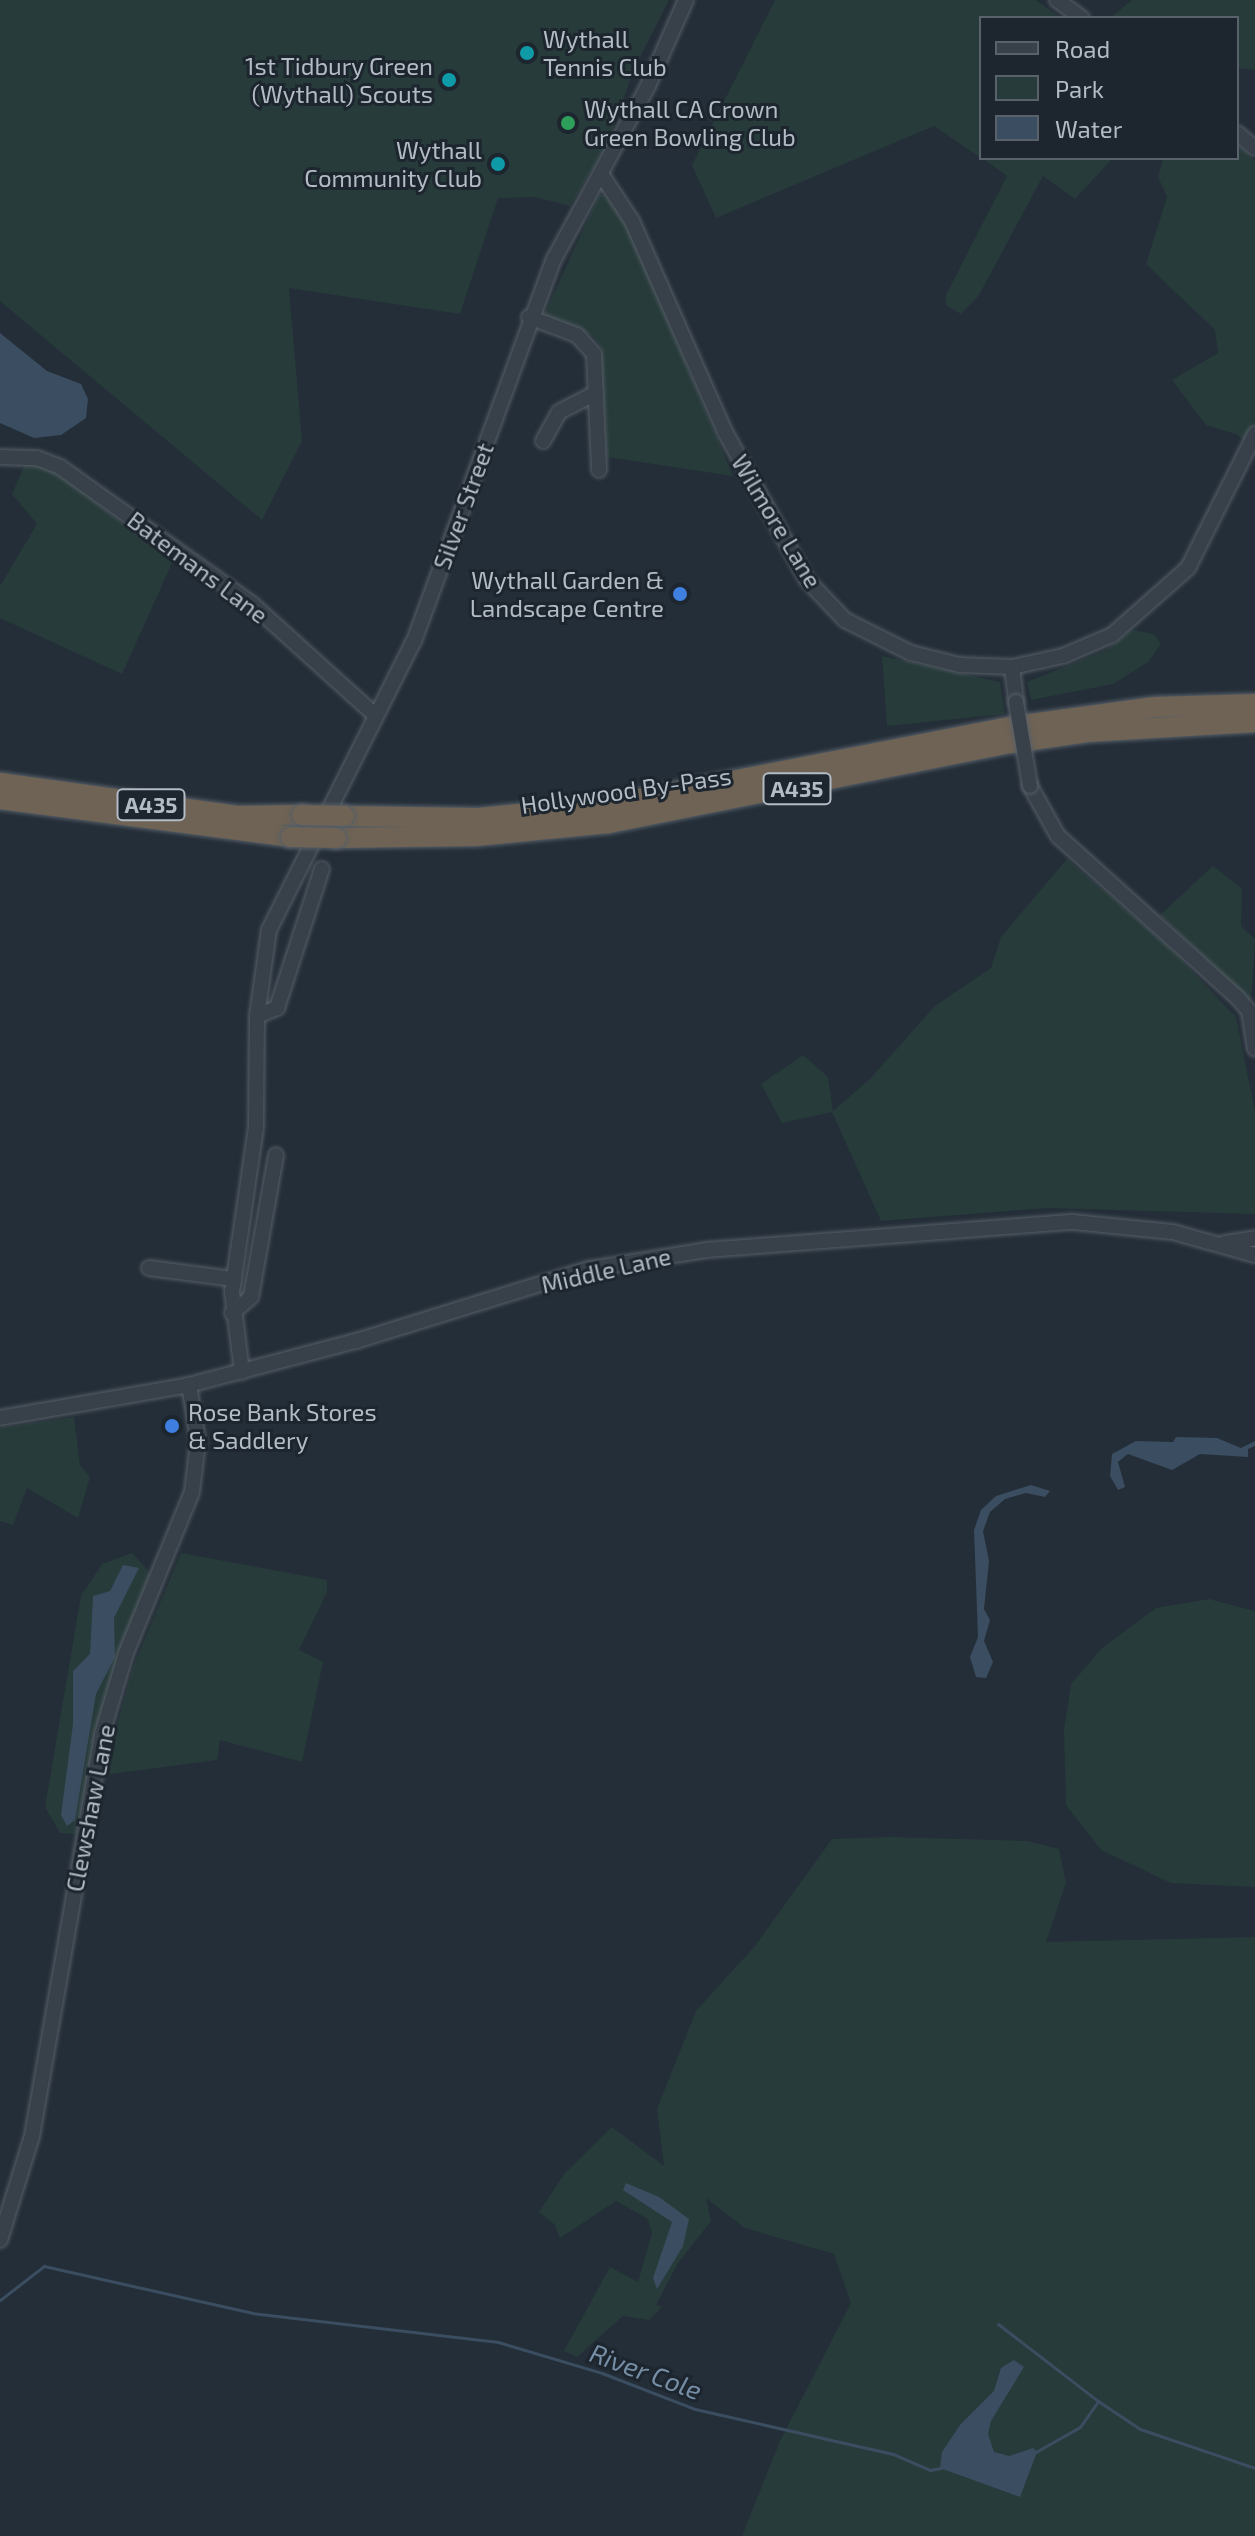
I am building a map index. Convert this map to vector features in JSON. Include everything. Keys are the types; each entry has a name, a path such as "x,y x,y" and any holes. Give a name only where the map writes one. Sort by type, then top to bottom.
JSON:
{"highway":[{"name":"Hollywood By-Pass","path":"0,783 238,816 479,818 609,805 1058,719 1155,707 1255,704"},
{"name":"Hollywood By-Pass","path":"0,799 291,837 475,836 609,823 1011,743 1255,722"}],"street":[{"name":"Silver Street","path":"242,1372 232,1313 234,1279 256,1127 257,1016 269,930 414,641 529,317 554,259 601,174 686,0"},
{"path":"1057,0 1079,16"},
{"path":"1239,135 1255,148"},
{"name":"Wilmore Lane","path":"601,174 632,221 725,432 807,580 845,620 911,653 960,665 1012,667 1087,648 1160,598 1205,542 1255,434"},
{"path":"529,317 587,341 594,354 599,470"},
{"path":"543,441 559,412 596,393"},
{"name":"Batemans Lane","path":"0,457 37,458 60,467 252,604 376,716"},
{"path":"1012,667 1030,786 1058,836 1237,997 1249,1011 1255,1049"},
{"path":"257,1016 277,1008 322,869"},
{"path":"232,1313 251,1297 276,1155"},
{"name":"Middle Lane","path":"0,1418 189,1385 242,1372 632,1259 1049,1223 1141,1226 1225,1243 1255,1255"},
{"name":"Middle Lane","path":"1225,1243 1255,1238"},
{"path":"149,1268 234,1279"},
{"name":"Clewshaw Lane","path":"0,2240 32,2136 102,1734 126,1653 192,1492 198,1441 189,1385"}],"green space":[{"path":"0,0 669,0 634,69 608,143 570,206 535,197 498,198 460,314 289,288 302,441 262,520 0,301"},
{"path":"775,0 1036,0 1058,16 979,16 979,157 934,126 716,218 692,165"},
{"path":"1132,0 1255,0 1255,70 1239,68 1239,16 1112,16"},
{"path":"1239,147 1255,160 1255,448 1236,434 1206,425 1172,380 1218,353 1215,330 1146,264 1167,197 1158,177 1162,160 1239,160"},
{"path":"985,160 1111,160 1075,199 1043,176 979,295 961,314 946,305 945,297 1007,176"},
{"path":"599,195 608,195 631,234 733,476 607,457 601,347 594,337 544,315"},
{"path":"26,462 53,468 172,563 122,674 0,618 0,586 37,524 12,494"},
{"path":"1133,630 1154,634 1161,644 1148,662 1113,684 1031,700 1027,682 1106,650"},
{"path":"882,656 1000,682 1005,714 887,726"},
{"path":"1067,859 1167,945 1236,1017 1255,1112 1255,1214 1048,1208 881,1221 832,1112 782,1123 761,1084 803,1055 828,1077 833,1111 870,1079 935,1006 991,968 1001,937"},
{"path":"1213,866 1242,889 1241,926 1255,939 1251,1001 1160,915"},
{"path":"74,1417 80,1465 90,1477 78,1518 27,1488 13,1525 0,1521 0,1428"},
{"path":"132,1553 151,1574 112,1677 76,1834 60,1833 45,1807 81,1596 102,1564"},
{"path":"181,1553 327,1580 327,1592 299,1650 323,1662 302,1762 220,1740 217,1760 103,1775 133,1667"},
{"path":"1209,1599 1255,1611 1255,1887 1171,1883 1101,1850 1066,1805 1064,1730 1071,1684 1102,1648 1156,1608"},
{"path":"891,1837 1028,1841 1059,1849 1066,1883 1046,1942 1255,1937 1255,2536 742,2536 780,2441 851,2303 834,2254 745,2228 706,2198 711,2221 678,2263 656,2305 662,2307 649,2320 623,2316 577,2357 564,2351 610,2267 638,2282 652,2233 648,2219 616,2201 560,2238 554,2224 539,2212 565,2173 612,2127 664,2166 657,2109 696,2011 755,1946 832,1839"}],"water":[{"path":"0,333 47,371 81,384 88,399 86,418 61,435 34,438 0,423"},
{"path":"1176,1437 1217,1438 1241,1448 1255,1441 1255,1446 1248,1449 1248,1457 1200,1454 1172,1470 1128,1454 1118,1462 1125,1487 1118,1490 1110,1476 1112,1454 1136,1441 1173,1442"},
{"path":"1031,1485 1050,1491 1045,1497 1026,1493 1005,1499 990,1512 983,1531 989,1561 984,1609 990,1620 984,1641 993,1662 986,1678 976,1677 970,1657 978,1637 974,1530 981,1510 996,1496"},
{"path":"123,1565 139,1568 114,1618 115,1657 96,1694 75,1820 67,1826 61,1815 73,1724 73,1671 90,1654 93,1596 110,1591"},
{"path":"626,2183 659,2197 689,2219 683,2246 657,2289 653,2278 672,2222 623,2190"},
{"path":"1014,2360 1024,2367 991,2421 988,2434 994,2452 1009,2456 1033,2448 1037,2452 1020,2497 940,2468 942,2452 960,2425 994,2391 1001,2368"}],"waterway":[{"name":"River Cole","path":"0,2300 44,2266 252,2313 498,2342 602,2373 695,2409 893,2454 930,2470 941,2468"},
{"path":"998,2324 1098,2401"},
{"name":"River Cole","path":"1034,2453 1080,2427 1098,2401 1140,2429 1255,2468"}],"place":[{"name":"Wythall Tennis Club","path":"527,53"},
{"name":"1st Tidbury Green (Wythall) Scouts","path":"449,80"},
{"name":"Wythall CA Crown Green Bowling Club","path":"568,123"},
{"name":"Wythall Community Club","path":"498,164"},
{"name":"Wythall Garden & Landscape Centre","path":"680,594"},
{"name":"Rose Bank Stores & Saddlery","path":"172,1426"}]}
